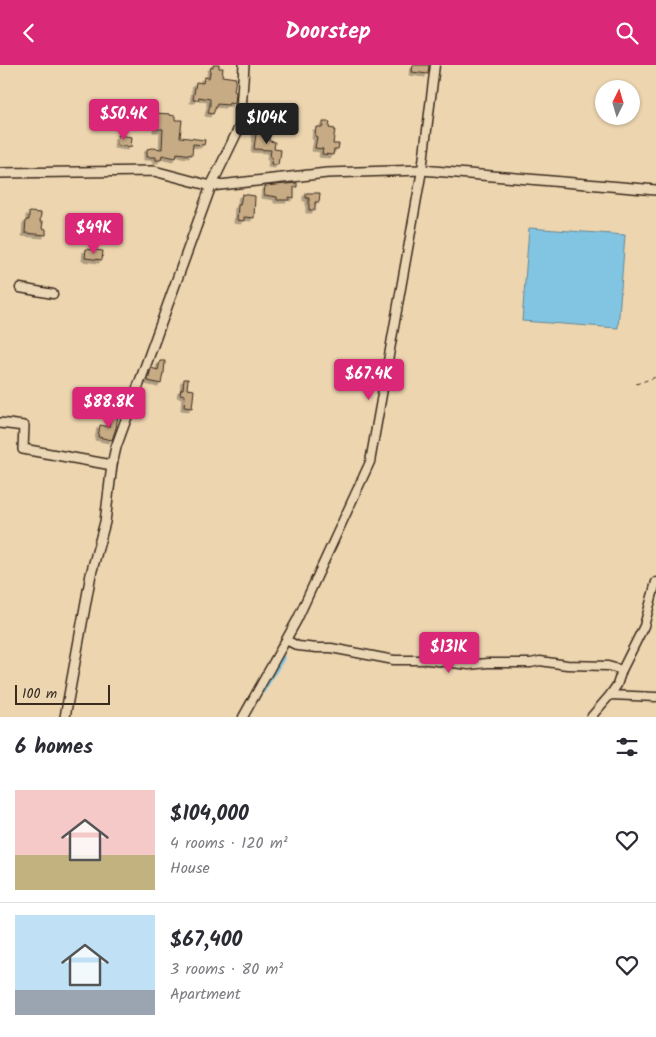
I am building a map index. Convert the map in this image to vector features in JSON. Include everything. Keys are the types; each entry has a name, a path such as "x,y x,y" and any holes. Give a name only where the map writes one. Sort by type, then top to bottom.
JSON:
{"street":[{"path":"65,717 91,574 105,523 116,447 211,186 240,126 244,65"},
{"path":"243,717 297,620 370,462 422,170 435,65"},
{"path":"0,173 154,171 211,186 328,173 422,170 656,190"},
{"path":"20,288 52,294"},
{"path":"0,423 24,426 23,449 112,465"},
{"path":"591,717 616,685 644,626 656,581"},
{"path":"286,640 298,646 331,648 394,660 469,665 540,661 567,665 608,666 622,669"},
{"path":"610,695 656,697"}],"path":[{"path":"636,384 656,377"}],"water":[{"path":"529,228 625,235 618,328 522,321"}],"building":[{"path":"213,65 219,65 219,68 223,68 222,76 236,78 234,91 236,92 235,104 217,104 213,114 208,113 210,99 199,97 198,100 193,100 196,82 203,83 204,77 209,78"},
{"path":"413,65 429,65 428,74 412,72"},
{"path":"257,107 277,108 274,121 257,118"},
{"path":"155,113 170,114 175,116 175,120 182,120 180,137 205,140 204,145 193,144 192,155 177,153 176,158 162,155 161,160 156,160 156,157 147,157 147,149 162,149 163,129 156,129 157,118 155,118"},
{"path":"323,122 330,122 329,128 335,129 333,144 339,144 338,149 334,149 333,155 322,154 323,149 315,148 316,127 323,127"},
{"path":"256,127 270,131 269,141 275,142 274,149 281,150 278,165 271,164 271,150 254,149"},
{"path":"118,135 132,137 131,147 117,145"},
{"path":"297,183 297,187 294,187 294,198 289,197 289,200 277,200 277,197 264,195 265,186"},
{"path":"306,193 320,193 319,202 315,202 315,210 309,210 309,198 306,198"},
{"path":"242,194 255,196 254,218 244,217 244,221 237,220 238,205 240,205"},
{"path":"29,212 41,213 40,222 43,222 42,228 46,229 46,235 25,233"},
{"path":"86,249 103,251 102,260 85,258"},
{"path":"160,361 165,361 161,384 148,381 151,368 158,370"},
{"path":"184,379 188,379 187,389 194,390 192,408 184,407 185,395 180,394 181,389 183,389"},
{"path":"111,414 118,416 112,440 98,437 100,425 109,427"}],"waterway":[{"path":"262,690 281,658"}]}
